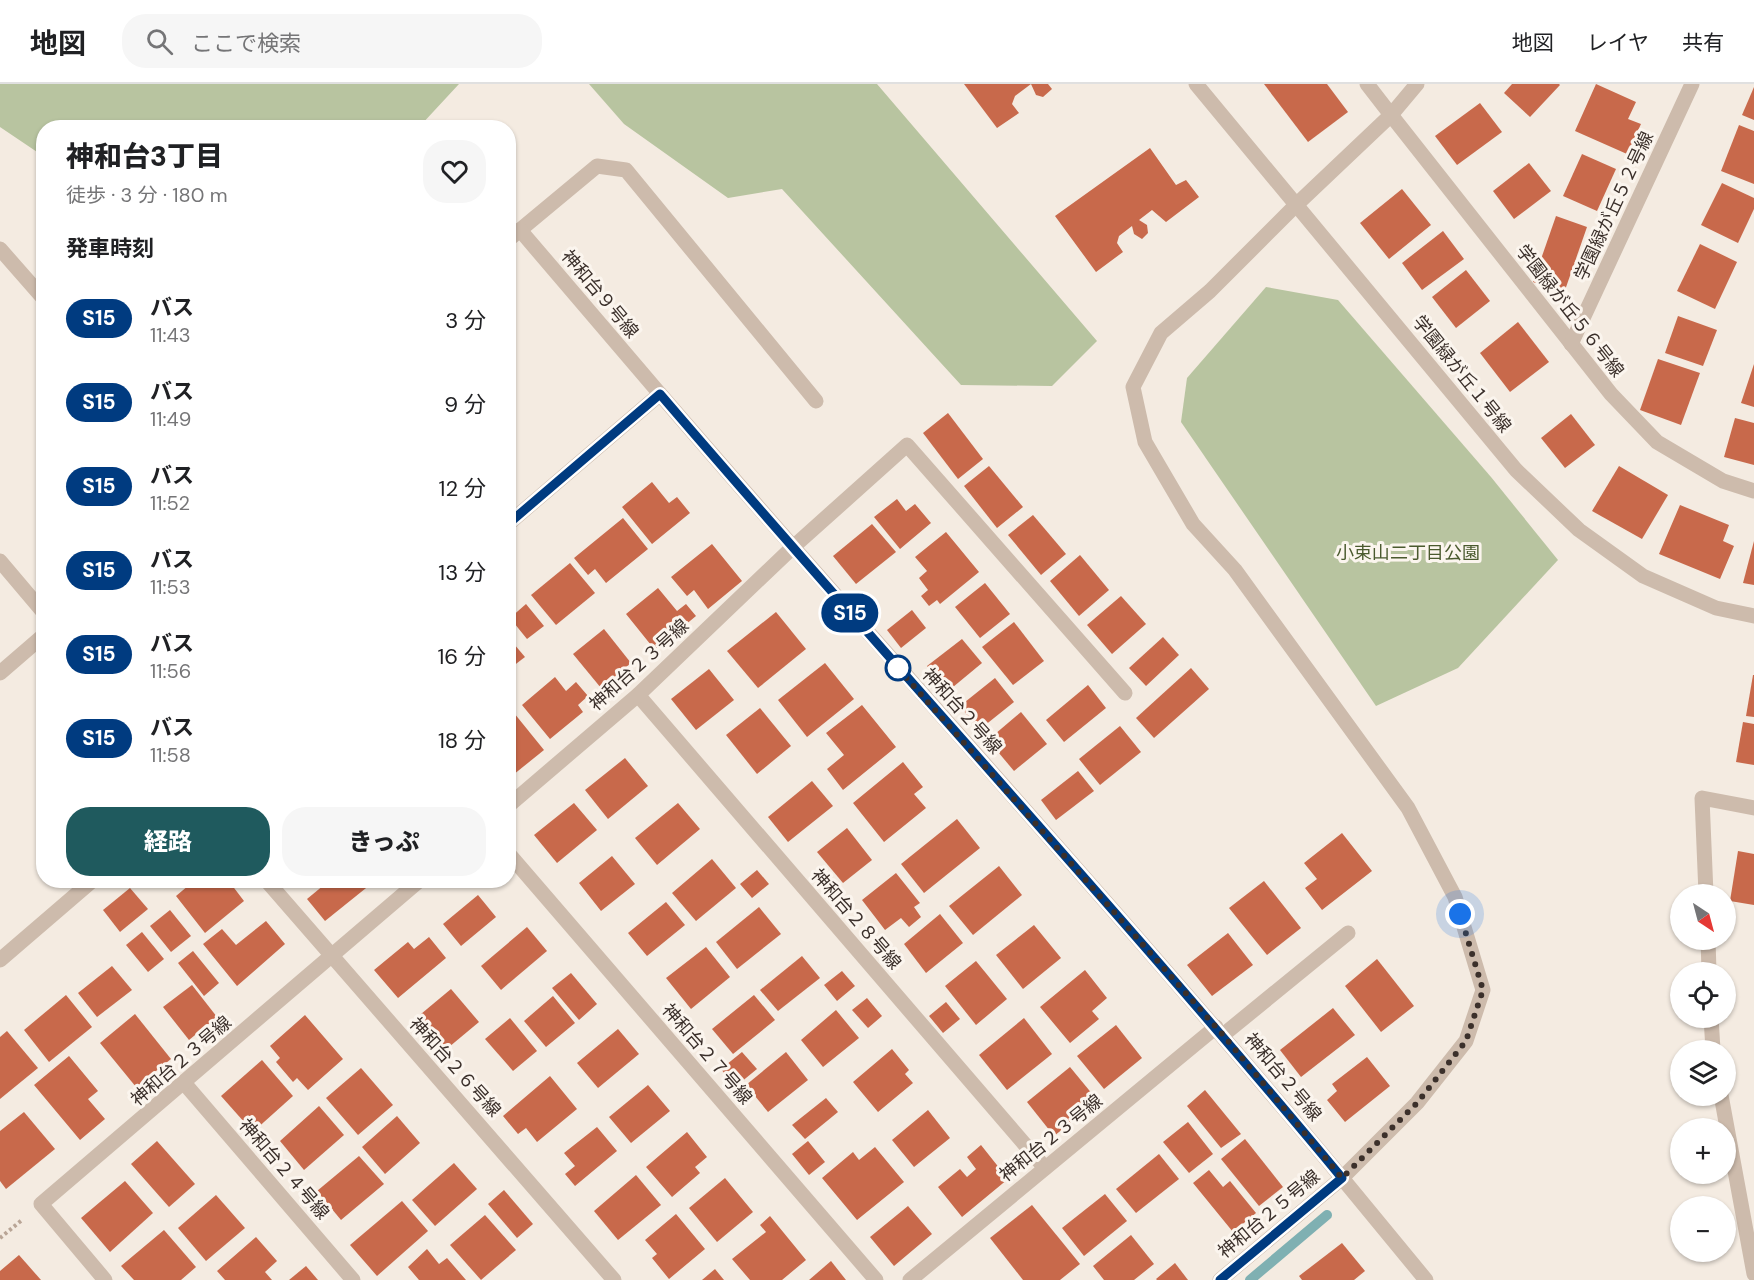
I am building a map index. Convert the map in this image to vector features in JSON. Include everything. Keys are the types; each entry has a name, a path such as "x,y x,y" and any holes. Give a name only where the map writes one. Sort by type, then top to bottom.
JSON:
{"street":[{"name":"学園緑が丘１号線","path":"1196,84 1516,470 1579,531 1643,576 1716,608 1754,616"},
{"name":"学園緑が丘５６号線","path":"1367,84 1611,394 1657,442 1723,481 1754,491"},
{"name":"神和台２５号線","path":"1220,1280 1342,1178 1417,1103 1466,1041 1483,990 1455,897 1408,808 1235,570 1193,524 1145,442 1133,387 1161,333 1210,291 1391,115 1417,84"},
{"name":"学園緑が丘５２号線","path":"1571,344 1692,84"},
{"path":"516,233 597,166 626,170 816,401"},
{"name":"神和台９号線","path":"516,237 660,394"},
{"path":"0,249 36,290"},
{"name":"神和台２号線","path":"660,394 792,548 1220,1031 1426,1280"},
{"path":"516,517 660,394"},
{"name":"神和台２３号線","path":"516,799 638,695 792,548 907,445 1125,693"},
{"path":"0,561 36,604"},
{"path":"0,673 36,642"},
{"name":"神和台２８号線","path":"638,695 1045,1168"},
{"path":"1706,884 1702,798 1754,808"},
{"name":"神和台２７号線","path":"516,862 876,1280"},
{"path":"0,960 84,888"},
{"name":"神和台２６号線","path":"273,888 614,1280"},
{"name":"神和台２３号線","path":"105,1280 41,1204 185,1084 411,888"},
{"name":"神和台２３号線","path":"910,1280 1045,1168 1348,933"},
{"name":"神和台２４号線","path":"185,1084 353,1280"},
{"path":"1723,1106 1754,1274"}],"green space":[{"path":"0,84 459,84 426,120 36,120 36,151 0,127"},
{"path":"589,84 877,84 1097,341 1052,386 961,385 782,189 728,198 624,124"},
{"name":"小束山二丁目公園","path":"1266,287 1338,300 1491,477 1558,560 1458,668 1376,706 1181,422 1187,378"}],"building":[{"path":"964,84 1031,84 1015,96 1012,104 1019,113 997,128"},
{"path":"1031,84 1048,84 1052,89 1043,97 1036,95"},
{"path":"1264,84 1327,84 1348,112 1308,142"},
{"path":"1512,84 1560,85 1530,117 1504,93"},
{"path":"1596,84 1636,102 1628,119 1641,124 1627,154 1575,131"},
{"path":"1754,87 1754,120 1742,115"},
{"path":"1480,103 1502,132 1457,165 1435,136"},
{"path":"1739,125 1754,131 1754,184 1721,171"},
{"path":"1150,148 1176,185 1186,180 1199,197 1166,222 1152,210 1139,220 1147,225 1148,233 1142,239 1134,234 1132,226 1119,236 1117,243 1123,252 1096,272 1055,216"},
{"path":"1582,154 1616,169 1597,211 1563,196"},
{"path":"1529,163 1551,191 1514,219 1493,191"},
{"path":"1722,183 1754,198 1754,209 1738,243 1701,225"},
{"path":"1402,189 1431,225 1389,259 1360,223"},
{"path":"1556,216 1587,227 1564,293 1533,282"},
{"path":"1443,231 1464,259 1422,290 1402,263"},
{"path":"1700,244 1737,262 1715,309 1677,291"},
{"path":"1466,270 1490,301 1456,328 1432,297"},
{"path":"1678,316 1717,330 1703,366 1665,353"},
{"path":"1518,322 1549,362 1510,392 1480,353"},
{"path":"1658,359 1700,373 1681,425 1640,410"},
{"path":"1754,364 1754,407 1741,403"},
{"path":"948,413 983,459 958,479 923,433"},
{"path":"1571,414 1595,445 1565,468 1541,438"},
{"path":"1735,418 1754,423 1754,465 1724,457"},
{"path":"989,466 1023,507 997,528 964,486"},
{"path":"1619,466 1668,495 1642,539 1592,511"},
{"path":"652,482 669,503 677,497 690,513 652,544 622,507"},
{"path":"897,499 906,511 915,504 931,523 900,549 874,517"},
{"path":"1680,505 1729,525 1723,541 1734,546 1720,579 1659,554"},
{"path":"1033,515 1066,554 1041,575 1008,535"},
{"path":"623,518 648,549 606,583 595,569 588,575 574,558"},
{"path":"872,524 896,552 856,584 833,556"},
{"path":"946,532 979,572 940,604 937,600 929,606 921,596 928,590 919,578 927,571 915,557"},
{"path":"1754,541 1754,585 1743,583"},
{"path":"712,544 742,581 708,609 694,590 687,596 671,577"},
{"path":"1080,555 1109,590 1079,616 1050,581"},
{"path":"570,563 595,593 556,625 531,595"},
{"path":"985,583 1010,614 980,638 955,607"},
{"path":"658,588 677,611 686,604 696,616 655,650 626,614"},
{"path":"1121,596 1146,624 1112,654 1087,625"},
{"path":"526,604 544,626 527,639 516,625 516,613"},
{"path":"912,610 926,628 901,648 887,630"},
{"path":"776,612 806,649 758,688 727,651"},
{"path":"1014,622 1044,661 1013,685 982,647"},
{"path":"604,629 631,663 601,688 573,654"},
{"path":"1163,637 1179,655 1146,686 1129,668"},
{"path":"962,639 982,663 947,692 927,666"},
{"path":"516,646 525,657 516,664"},
{"path":"825,663 854,699 807,737 778,700"},
{"path":"1191,668 1209,689 1154,738 1136,718"},
{"path":"709,669 734,700 696,730 671,699"},
{"path":"1754,675 1754,717 1746,716"},
{"path":"555,677 566,691 576,682 588,696 578,705 583,712 550,739 522,705"},
{"path":"995,678 1014,702 979,730 960,706"},
{"path":"1088,685 1106,708 1064,742 1046,720"},
{"path":"862,705 896,747 843,790 827,769 844,755 826,733"},
{"path":"760,708 791,746 757,774 726,735"},
{"path":"1021,712 1047,744 1014,771 988,740"},
{"path":"516,715 544,750 516,773"},
{"path":"1743,722 1754,724 1754,765 1736,762"},
{"path":"1120,726 1141,752 1100,785 1079,759"},
{"path":"625,758 648,786 608,819 585,790"},
{"path":"903,762 923,787 914,794 926,808 884,842 853,803"},
{"path":"1078,771 1094,791 1056,820 1041,800"},
{"path":"812,781 833,806 788,842 768,817"},
{"path":"574,803 597,830 557,863 534,835"},
{"path":"678,803 700,829 657,865 635,838"},
{"path":"957,819 980,848 924,893 901,864"},
{"path":"847,828 872,860 843,883 817,852"},
{"path":"1342,833 1372,871 1322,910 1305,888 1317,879 1304,863"},
{"path":"1738,851 1754,854 1754,905 1736,902 1736,884 1733,884"},
{"path":"612,856 635,884 601,911 579,883"},
{"path":"712,859 736,888 696,921 672,893"},
{"path":"999,866 1022,895 973,935 949,906"},
{"path":"757,870 769,884 752,898 740,884"},
{"path":"896,873 920,903 914,907 921,917 909,927 901,918 885,930 862,900"},
{"path":"1264,881 1301,928 1267,955 1229,908"},
{"path":"130,888 148,909 120,932 103,910"},
{"path":"186,888 234,888 244,901 205,933 176,896"},
{"path":"320,888 366,888 325,921 307,899"},
{"path":"478,895 496,917 461,946 443,924"},
{"path":"666,902 685,925 647,956 628,933"},
{"path":"759,907 781,934 737,969 716,942"},
{"path":"170,910 191,936 171,952 150,926"},
{"path":"940,914 963,943 926,973 904,944"},
{"path":"266,921 285,944 237,986 203,944 222,929 236,945"},
{"path":"1034,925 1061,958 1023,989 996,955"},
{"path":"527,927 547,951 501,990 481,966"},
{"path":"142,932 164,959 148,972 126,945"},
{"path":"1228,933 1253,965 1212,996 1187,965"},
{"path":"429,937 446,958 398,998 374,970 408,942 414,949"},
{"path":"706,947 730,977 691,1009 666,978"},
{"path":"193,951 219,983 204,996 178,963"},
{"path":"802,956 820,978 778,1011 760,990"},
{"path":"1377,959 1414,1006 1381,1032 1345,986"},
{"path":"976,961 1007,999 976,1025 945,986"},
{"path":"112,966 132,990 97,1017 78,993"},
{"path":"1085,970 1107,998 1092,1011 1099,1019 1070,1043 1040,1007"},
{"path":"842,971 855,986 837,1001 824,985"},
{"path":"571,973 597,1004 579,1020 552,988"},
{"path":"192,985 217,1017 189,1040 163,1007"},
{"path":"451,989 479,1022 443,1052 415,1019"},
{"path":"66,995 92,1027 49,1062 24,1030"},
{"path":"754,995 775,1020 733,1054 712,1029"},
{"path":"553,996 575,1023 546,1047 524,1021"},
{"path":"867,998 882,1016 868,1028 852,1010"},
{"path":"946,1002 960,1019 943,1033 929,1016"},
{"path":"1333,1008 1355,1035 1301,1077 1280,1050"},
{"path":"836,1010 859,1038 823,1067 801,1040"},
{"path":"135,1014 171,1059 136,1087 100,1043"},
{"path":"305,1015 343,1059 308,1090 297,1078 293,1082 276,1062 280,1058 270,1046"},
{"path":"510,1018 537,1051 513,1071 485,1039"},
{"path":"1024,1018 1052,1054 1007,1090 979,1055"},
{"path":"1116,1025 1142,1058 1104,1089 1077,1056"},
{"path":"618,1029 639,1054 598,1088 577,1063"},
{"path":"7,1031 38,1068 0,1099 0,1037"},
{"path":"892,1049 909,1070 905,1074 913,1083 878,1112 853,1082"},
{"path":"742,1052 757,1069 735,1087 721,1069"},
{"path":"786,1052 808,1080 768,1112 746,1085"},
{"path":"69,1056 98,1091 88,1099 105,1119 80,1140 34,1085"},
{"path":"1367,1057 1390,1086 1345,1122 1327,1100 1337,1091 1332,1084"},
{"path":"262,1060 293,1096 253,1132 221,1096"},
{"path":"1070,1067 1098,1101 1054,1136 1027,1102"},
{"path":"361,1068 393,1105 358,1135 326,1098"},
{"path":"550,1076 577,1109 537,1142 526,1128 518,1134 503,1116"},
{"path":"648,1085 670,1111 631,1143 609,1117"},
{"path":"1205,1090 1241,1134 1221,1148 1187,1106"},
{"path":"826,1098 838,1112 805,1139 792,1125"},
{"path":"319,1106 344,1135 304,1170 280,1141"},
{"path":"928,1110 950,1138 914,1167 892,1140"},
{"path":"24,1112 55,1149 6,1189 0,1181 0,1131"},
{"path":"397,1116 420,1143 385,1174 362,1147"},
{"path":"1188,1122 1213,1154 1189,1173 1163,1142"},
{"path":"597,1127 617,1151 575,1186 565,1174 575,1166 564,1153"},
{"path":"687,1132 707,1157 695,1167 700,1173 672,1197 646,1167"},
{"path":"1245,1139 1283,1187 1259,1206 1221,1159"},
{"path":"157,1141 195,1184 169,1207 131,1164"},
{"path":"808,1141 825,1162 809,1175 792,1154"},
{"path":"981,1145 1008,1179 962,1217 938,1187 960,1169 967,1177 976,1169 967,1157"},
{"path":"875,1147 904,1182 857,1220 822,1178 853,1152 859,1160"},
{"path":"1159,1154 1179,1179 1136,1213 1116,1189"},
{"path":"359,1156 384,1184 341,1220 317,1191"},
{"path":"454,1163 477,1189 435,1226 412,1200"},
{"path":"1209,1170 1223,1187 1230,1181 1256,1213 1233,1232 1193,1183"},
{"path":"636,1175 661,1205 618,1240 594,1211"},
{"path":"725,1178 753,1212 717,1242 689,1208"},
{"path":"125,1181 153,1213 110,1252 81,1218"},
{"path":"504,1190 533,1224 517,1238 488,1204"},
{"path":"1105,1194 1127,1221 1084,1256 1062,1228"},
{"path":"216,1195 245,1228 206,1261 178,1228"},
{"path":"402,1201 428,1231 377,1276 350,1245"},
{"path":"1032,1205 1080,1264 1060,1280 1023,1280 990,1238"},
{"path":"908,1206 932,1234 894,1266 870,1237"},
{"path":"676,1214 705,1249 669,1279 652,1258 657,1254 645,1240"},
{"path":"485,1215 516,1250 481,1280 450,1245"},
{"path":"770,1216 806,1260 782,1280 750,1280 732,1259 766,1232 760,1225"},
{"path":"164,1230 196,1267 181,1280 134,1280 121,1266"},
{"path":"1131,1235 1154,1264 1134,1280 1104,1280 1093,1266"},
{"path":"256,1237 277,1261 265,1272 272,1280 225,1280 217,1271"},
{"path":"1342,1243 1365,1271 1354,1280 1302,1280 1299,1276"},
{"path":"427,1249 439,1264 447,1258 466,1280 419,1280 408,1267"},
{"path":"19,1255 41,1280 0,1280 0,1271"},
{"path":"831,1261 846,1280 809,1280"},
{"path":"1175,1263 1188,1280 1156,1279"},
{"path":"306,1266 318,1280 289,1280"},
{"path":"715,1269 724,1280 702,1280"}],"waterway":[{"path":"1250,1280 1327,1215"}],"bus line":[{"name":"S15","path":"516,517 660,394 806,564 1223,1035 1342,1178 1220,1280"}],"route":[{"path":"898,668 895,665 1223,1035 1342,1178 1417,1103 1466,1041 1483,990 1460,914"}]}
